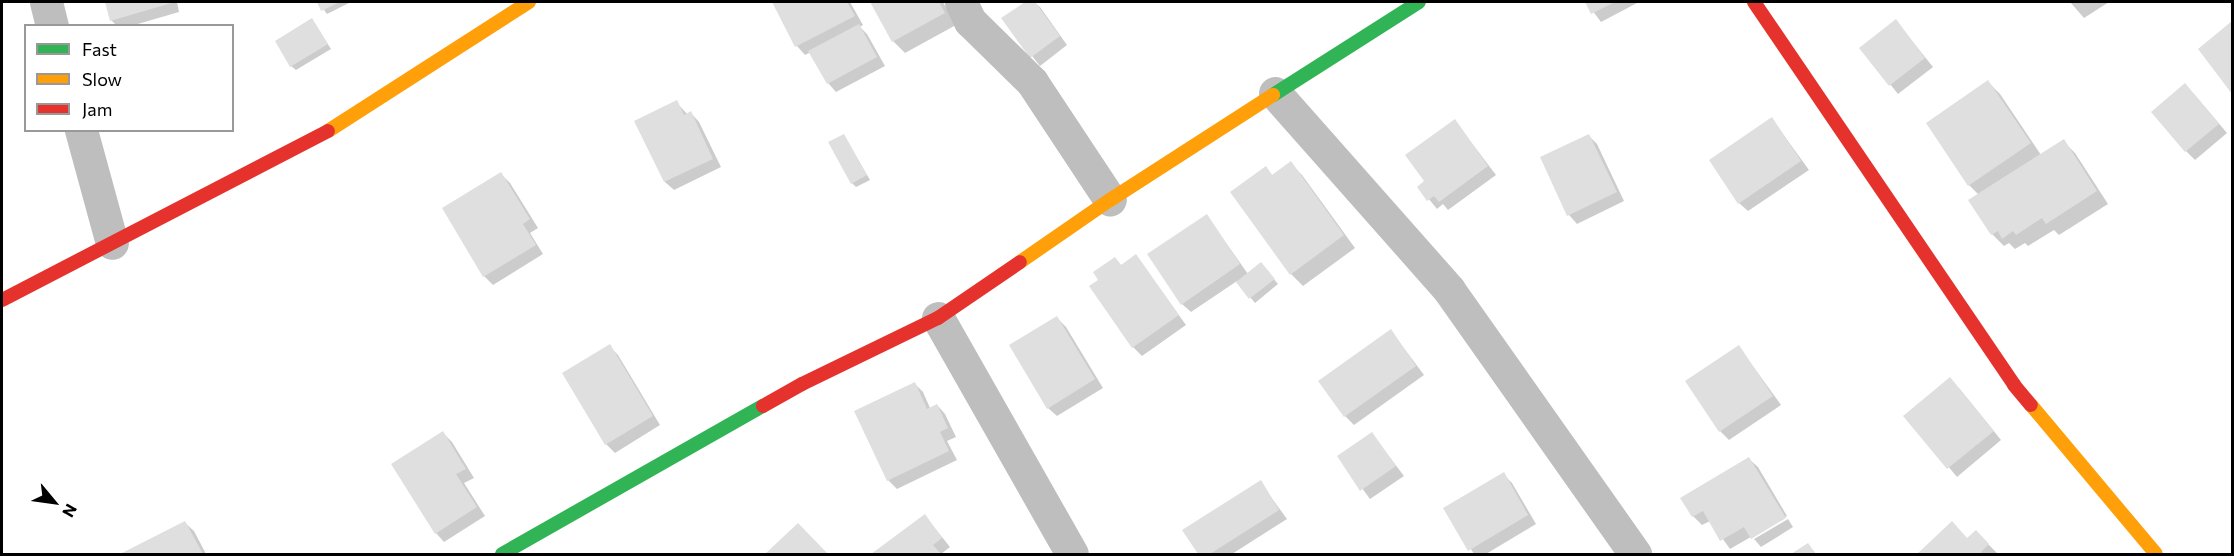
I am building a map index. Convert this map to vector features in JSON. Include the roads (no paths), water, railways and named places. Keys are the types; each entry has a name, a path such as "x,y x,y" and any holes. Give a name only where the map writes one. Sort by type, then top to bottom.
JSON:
{"street":[{"path":"46,2 52,24"},
{"path":"2,300 328,131 530,2"},
{"path":"961,2 970,21 1032,82 1110,200"},
{"path":"502,555 802,384 938,318 1110,200 1419,2"},
{"path":"1754,2 2014,385 2156,555"},
{"path":"1275,93 1449,290 1635,555"},
{"path":"82,132 112,243"},
{"path":"938,318 1072,555"}]}
